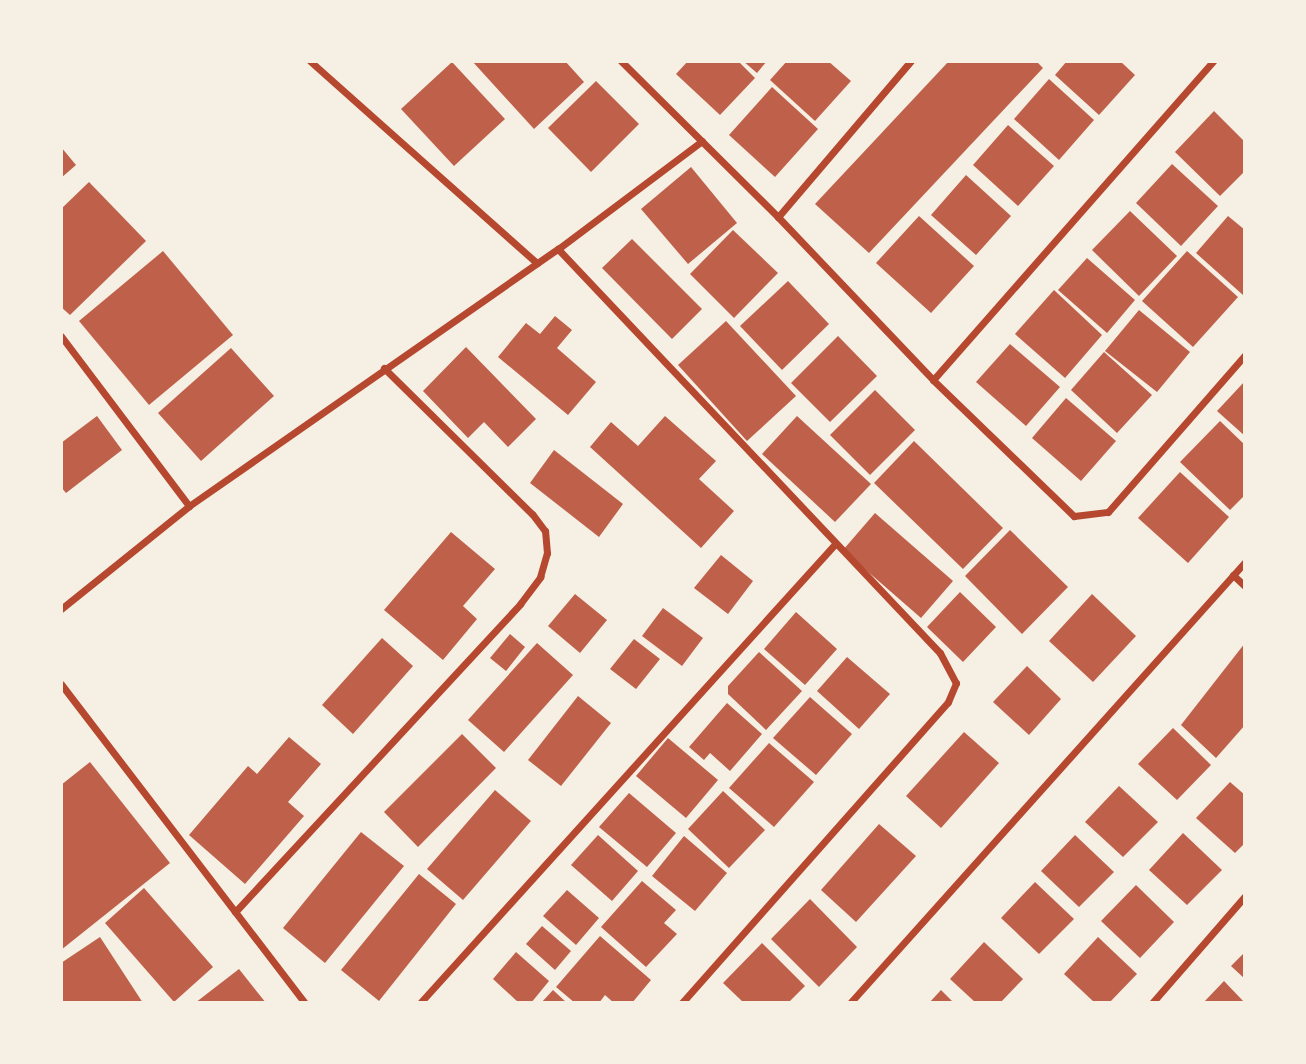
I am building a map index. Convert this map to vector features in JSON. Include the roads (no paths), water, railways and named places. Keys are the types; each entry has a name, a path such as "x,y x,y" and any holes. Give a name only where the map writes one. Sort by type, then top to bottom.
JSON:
{"street":[{"path":"310,61 537,263"},
{"path":"778,217 912,61"},
{"path":"933,380 1213,61"},
{"path":"623,62 778,217 933,380 1074,516 1093,517 1108,512 1125,496 1245,355"},
{"path":"61,609 189,506 558,249 702,141"},
{"path":"558,249 940,653 956,683 947,702 682,1003"},
{"path":"61,337 189,506"},
{"path":"235,912 520,604 540,577 547,553 545,531 531,514 384,368"},
{"path":"420,1003 835,544"},
{"path":"850,1003 1245,562"},
{"path":"1233,575 1245,586"},
{"path":"61,684 305,1003"},
{"path":"1152,1003 1245,896"}]}
